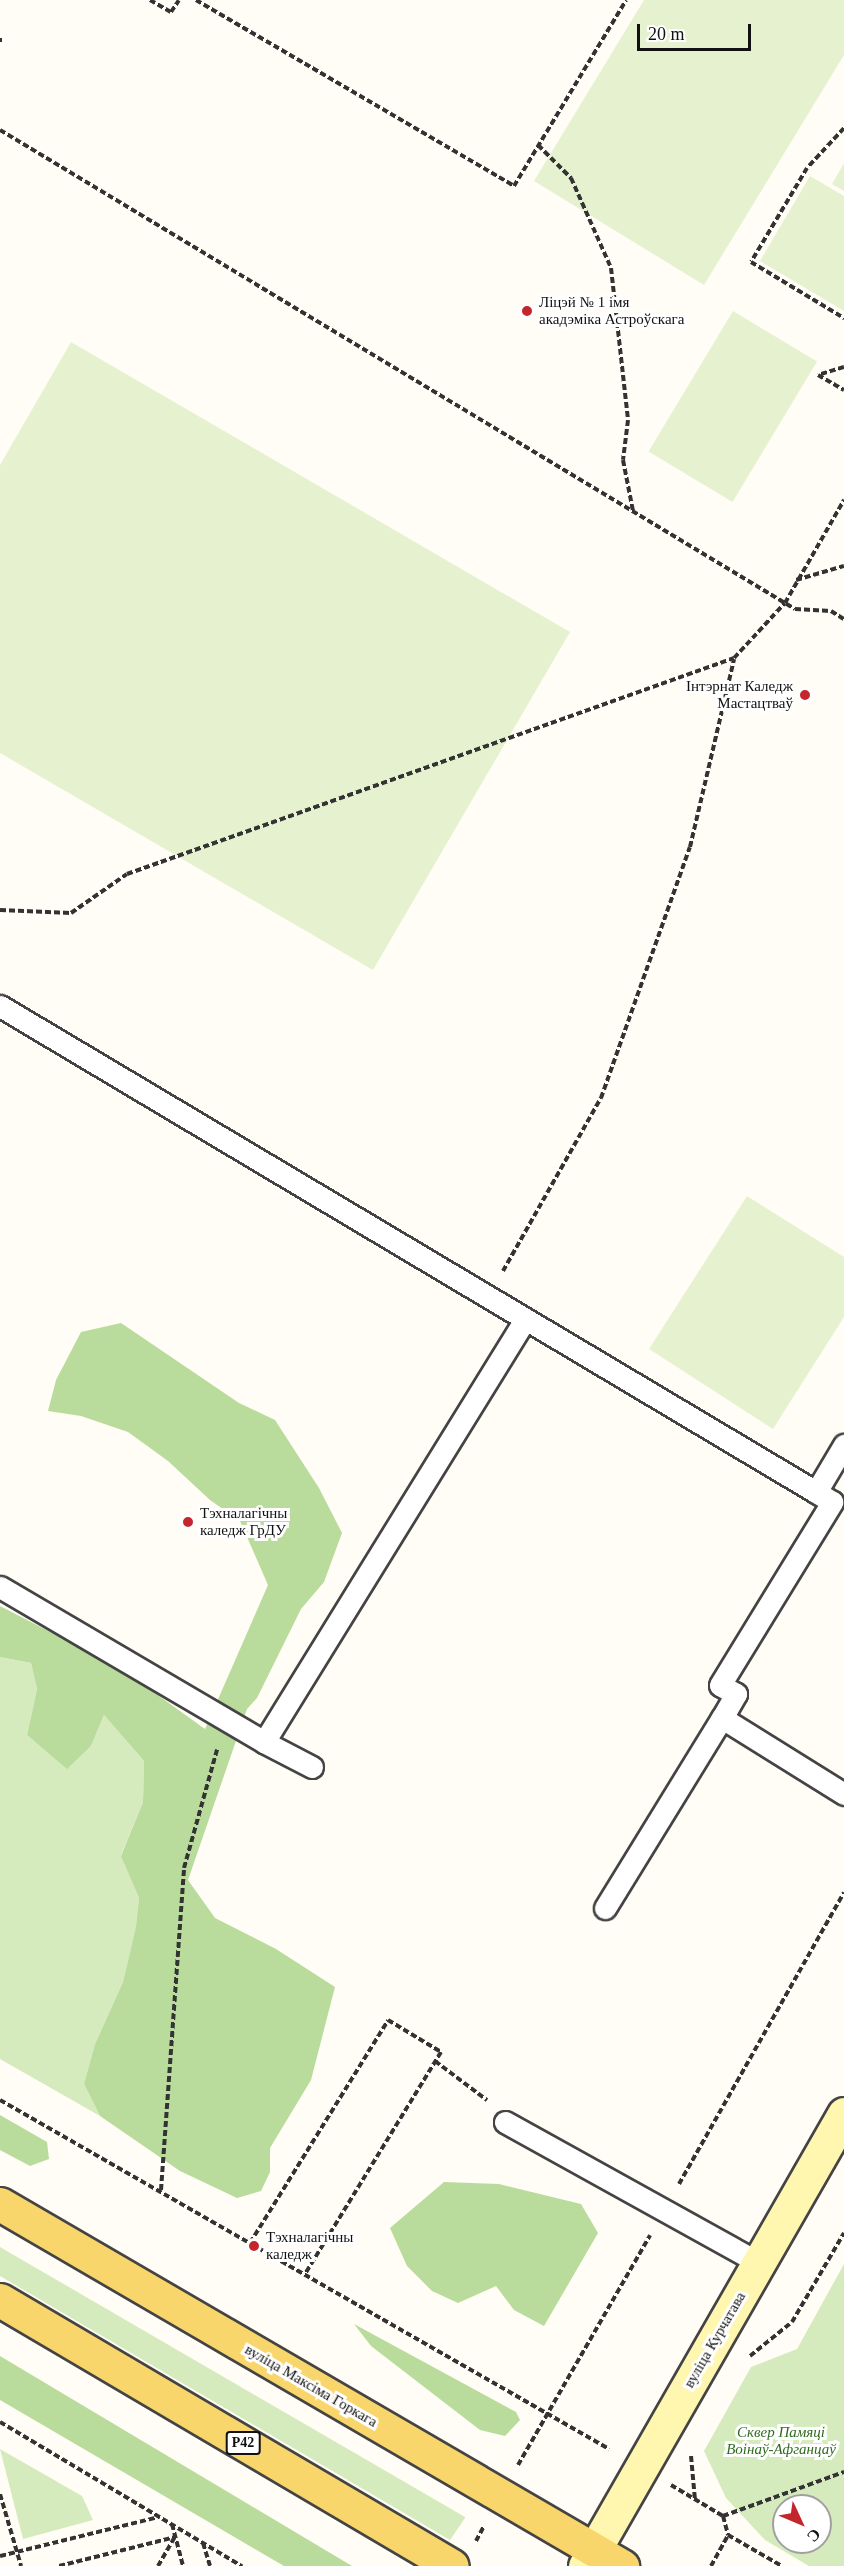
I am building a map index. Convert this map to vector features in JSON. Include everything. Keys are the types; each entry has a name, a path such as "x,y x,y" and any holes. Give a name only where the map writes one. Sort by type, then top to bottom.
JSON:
{"main road":[{"name":"вуліца Курчатава","path":"590,2558 844,2114"},
{"name":"вуліца Максіма Горкага","path":"0,2204 590,2558 622,2566"},
{"name":"Р42","path":"0,2300 461,2559"}],"lane":[{"path":"0,1006 832,1502 720,1685 736,1694 605,1908"},
{"path":"264,1742 525,1319"},
{"path":"816,1492 844,1445"},
{"path":"0,1587 264,1742 312,1767"},
{"path":"722,1718 844,1794"},
{"path":"505,2122 759,2263"}],"path":[{"path":"150,0 171,12 179,0"},
{"path":"196,0 514,186 626,0"},
{"path":"844,128 807,168 751,262 844,318"},
{"path":"0,130 795,609 831,611 844,619"},
{"path":"538,145 571,178 611,268 628,420 623,460 633,511"},
{"path":"844,367 819,375 844,390"},
{"path":"0,910 72,914 127,874 734,658 785,603 795,580 844,500"},
{"path":"795,580 844,566"},
{"path":"488,1297 601,1098 690,847 734,658"},
{"path":"161,2190 184,1868 226,1719"},
{"path":"514,2472 844,1892"},
{"path":"250,2243 388,2020 441,2052 305,2274"},
{"path":"435,2061 492,2103"},
{"path":"0,2100 161,2190 609,2449"},
{"path":"743,2361 792,2322 844,2233"},
{"path":"839,2242 844,2245"},
{"path":"0,2422 242,2566"},
{"path":"690,2447 695,2500"},
{"path":"723,2516 844,2472"},
{"path":"669,2484 723,2516 728,2535 711,2566"},
{"path":"0,2494 21,2566"},
{"path":"0,2556 159,2516"},
{"path":"461,2559 487,2521"},
{"path":"172,2524 183,2566"},
{"path":"728,2535 782,2566"},
{"path":"59,2566 175,2537"},
{"path":"158,2566 175,2537"},
{"path":"203,2542 210,2566"}],"green space":[{"path":"644,0 844,0 844,55 704,285 534,181"},
{"path":"844,163 844,191 832,184"},
{"path":"810,176 844,196 844,311 760,261"},
{"path":"733,311 817,361 733,502 649,452"},
{"path":"71,342 570,632 373,970 0,753 0,465"},
{"path":"747,1196 844,1257 844,1317 773,1429 649,1349"},
{"path":"121,1323 239,1403 275,1420 319,1488 342,1533 324,1582 301,1609 257,1698 247,1709 188,1880 215,1918 276,1949 335,1987 311,2080 270,2148 270,2172 261,2191 237,2198 180,2171 100,2116 84,2084 95,2044 123,1982 136,1926 139,1898 121,1856 143,1802 144,1761 104,1715 91,1746 67,1769 27,1735 37,1689 31,1663 0,1657 0,1606 120,1668 205,1729 268,1585 240,1521 210,1500 168,1461 128,1432 81,1416 48,1411 56,1380 81,1332"},
{"path":"0,1657 31,1663 37,1689 27,1735 67,1768 91,1746 104,1715 144,1761 143,1802 121,1855 139,1898 136,1926 123,1982 95,2044 84,2084 100,2116 0,2059"},
{"path":"0,2115 47,2142 49,2159 30,2166 0,2150"},
{"path":"444,2182 499,2184 581,2204 598,2233 544,2326 514,2310 496,2286 458,2303 432,2291 407,2266 390,2228"},
{"path":"0,2247 465,2518 450,2540 0,2276"},
{"name":"Сквер Памяці Воінаў-Афганцаў","path":"844,2264 844,2566 809,2566 789,2554 832,2554 832,2494 772,2494 772,2544 765,2540 726,2498 704,2451 751,2367 797,2349"},
{"path":"354,2324 516,2412 520,2420 505,2436 480,2430 371,2346"},
{"path":"0,2356 352,2566 284,2566 0,2400"},
{"path":"0,2449 82,2496 93,2520 23,2539"}],"place":[{"name":"Ліцэй № 1 імя акадэміка Астроўскага","path":"527,311"},
{"name":"Інтэрнат Каледж Мастацтваў","path":"805,695"},
{"name":"Тэхналагічны каледж ГрДУ","path":"188,1522"},
{"name":"Тэхналагічны каледж","path":"254,2246"}]}
